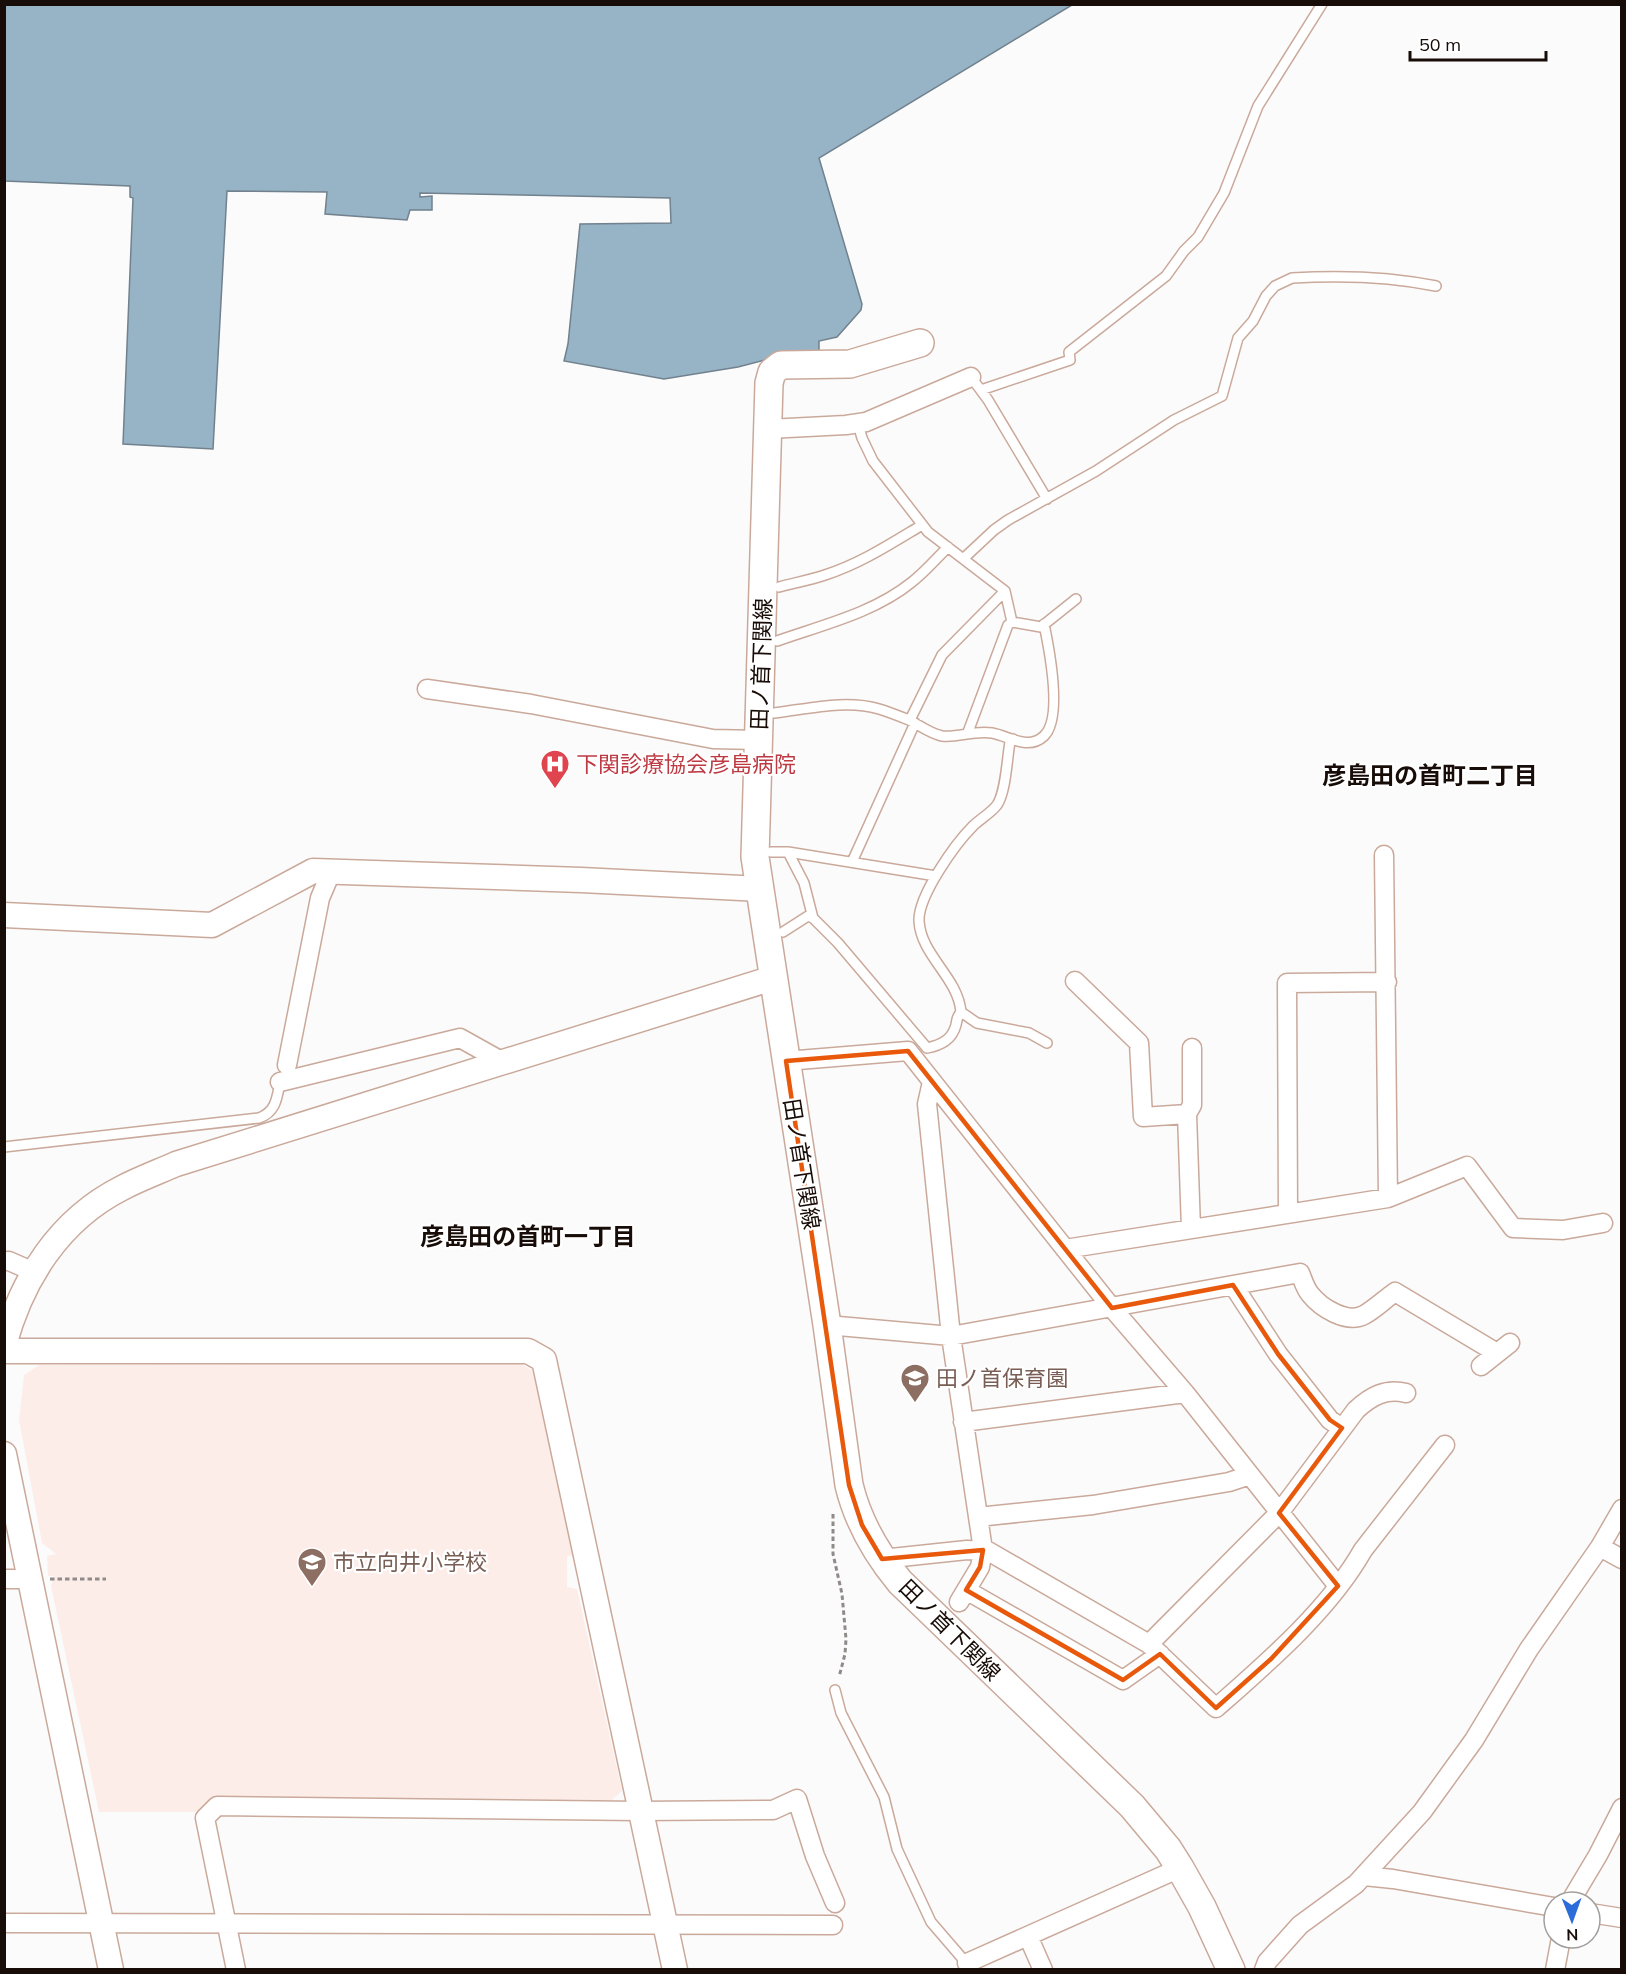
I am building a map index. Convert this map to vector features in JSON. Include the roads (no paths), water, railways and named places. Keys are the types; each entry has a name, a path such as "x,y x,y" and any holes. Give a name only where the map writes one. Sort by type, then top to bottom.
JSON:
{"main road":[{"name":"田ノ首下関線","path":"920,343 850,364 782,365 772,372 769,383 756,857 827,1325 844,1459 851,1492 862,1525 882,1559 900,1582 931,1613 1132,1806 1168,1849 1180,1868 1202,1907 1231,1970"}],"street":[{"path":"768,429 858,424 976,384"},
{"path":"427,689 531,704 713,739 759,740"},
{"path":"1384,855 1388,1198"},
{"path":"4,915 212,925 313,871 332,870 761,889"},
{"path":"286,1065 320,898 332,870"},
{"path":"4,1345 25,1286 45,1254 86,1212 120,1189 176,1164 773,978"},
{"path":"1075,981 1139,1043 1143,1117 1187,1114"},
{"path":"1288,1213 1287,983 1387,982"},
{"path":"279,1083 460,1038 503,1062"},
{"path":"1191,1229 1187,1114 1192,1105 1192,1048"},
{"path":"786,1061 908,1051 1112,1308 1185,1393 1338,1586"},
{"path":"932,1082 927,1104 951,1336 983,1550 980,1567 962,1596 1123,1680 1155,1649 1279,1513 1356,1410 1370,1398 1388,1390 1406,1393"},
{"path":"1065,1249 1388,1198 1467,1166 1513,1228 1563,1230 1603,1223"},
{"path":"4,1262 9,1261 34,1272"},
{"path":"827,1325 951,1336 1300,1273 1311,1297 1330,1310 1350,1318 1364,1315 1395,1292 1504,1348 1481,1366"},
{"path":"1233,1285 1278,1354 1330,1420 1342,1428"},
{"path":"4,1351 528,1352 544,1360 639,1811 675,1970"},
{"path":"963,1422 1185,1393"},
{"path":"882,1559 988,1551 1155,1649 1216,1708 1271,1659 1338,1586 1355,1565 1363,1550 1445,1446"},
{"path":"4,1454 111,1970"},
{"path":"978,1516 1093,1505 1229,1482 1250,1475"},
{"path":"1264,1970 1267,1962 1300,1925 1356,1884 1422,1812 1474,1740 1529,1649 1600,1547 1622,1509"},
{"path":"1600,1547 1622,1559"},
{"path":"4,1579 30,1579"},
{"path":"237,1970 205,1818 217,1806 639,1811 773,1810 797,1799 814,1856 835,1903"},
{"path":"1577,1890 1598,1856 1622,1808"},
{"path":"969,1966 1028,1936 1180,1868"},
{"path":"1364,1876 1542,1905"},
{"path":"1602,1915 1622,1918"},
{"path":"4,1923 833,1925"},
{"path":"1028,1936 1043,1970"},
{"path":"1555,1970 1559,1950"}],"lane":[{"path":"1047,499 1019,449 976,384 1070,360 1069,352 1166,276 1184,251 1198,237 1224,194 1258,105 1322,4"},
{"path":"963,559 994,530 1096,471 1174,420 1222,396 1238,338 1253,321 1266,296 1283,281 1292,278 1369,276 1403,279 1436,286"},
{"path":"858,424 873,461 922,525 1005,591 1012,622"},
{"path":"779,587 827,574 883,548 922,525"},
{"path":"777,641 865,609 892,595 911,583 948,547"},
{"path":"852,862 942,655 1005,591"},
{"path":"1012,622 1041,627 1076,599"},
{"path":"968,732 1008,625 1012,622"},
{"path":"774,713 860,704 912,722 940,736 968,732 989,733 1008,736 1027,743 1043,737 1048,730 1052,715 1053,674 1044,624"},
{"path":"783,932 808,916 813,918 838,943 927,1048 938,1046 949,1039 961,1012 959,998 922,935 919,922 920,910 936,876 960,841 974,825 997,806 1001,796 1010,742 1013,739"},
{"path":"771,852 788,852 936,876"},
{"path":"788,852 804,883 813,918"},
{"path":"961,1012 977,1023 1029,1033 1047,1043"},
{"path":"4,1147 260,1118 275,1106 279,1083"},
{"path":"835,1690 844,1720 884,1797 897,1849 931,1922 969,1966"}],"water":[{"path":"5,5 1072,5 819,158 862,304 861,310 837,337 819,341 819,356 777,357 738,367 664,379 564,361 568,344 580,224 671,223 670,198 420,193 420,197 432,196 432,210 410,210 407,220 325,214 327,192 227,191 213,449 123,444 133,198 130,197 130,186 5,181"}],"place":[{"name":"下関診療協会彦島病院","path":"555,790"},
{"name":"田ノ首保育園","path":"915,1404"},
{"name":"市立向井小学校","path":"312,1588"}],"district":[{"name":"彦島田の首町二丁目","path":"1430,776"},
{"name":"彦島田の首町一丁目","path":"528,1237"}]}
